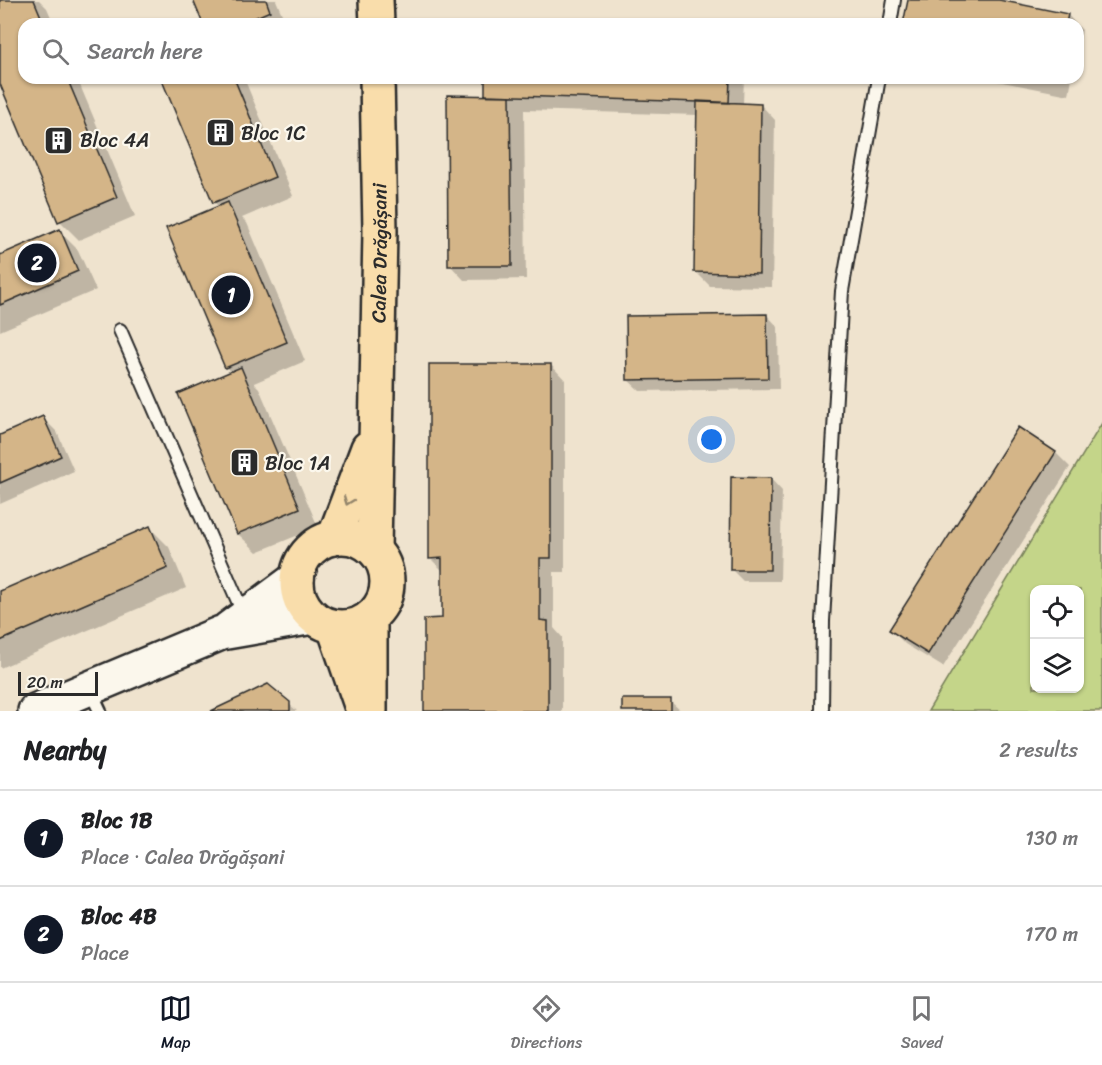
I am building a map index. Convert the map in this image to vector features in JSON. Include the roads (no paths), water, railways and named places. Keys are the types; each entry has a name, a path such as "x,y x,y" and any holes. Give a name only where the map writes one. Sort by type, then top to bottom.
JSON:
{"main road":[{"path":"376,0 376,18"},
{"name":"Calea Drăgășani","path":"374,550 380,231 377,84"},
{"name":"Calea Drăgășani","path":"334,538 376,427"},
{"path":"233,625 324,622 347,628 370,618 380,607 387,593 387,577 383,563 374,550 362,542 348,537 334,538 309,552 301,564 297,578 298,592 303,606 324,622 363,711"},
{"path":"35,711 94,700 233,625 297,578"},
{"path":"370,618 370,711"}],"lane":[{"path":"891,18 894,0"},
{"path":"822,711 823,621 842,291 878,84"},
{"path":"120,330 233,625"}],"place":[{"name":"Bloc 1C","path":"220,133"},
{"name":"Bloc 4A","path":"59,140"},
{"name":"Bloc 4B","path":"37,263"},
{"name":"Bloc 1B","path":"231,295"},
{"name":"Bloc 1A","path":"244,463"}]}
